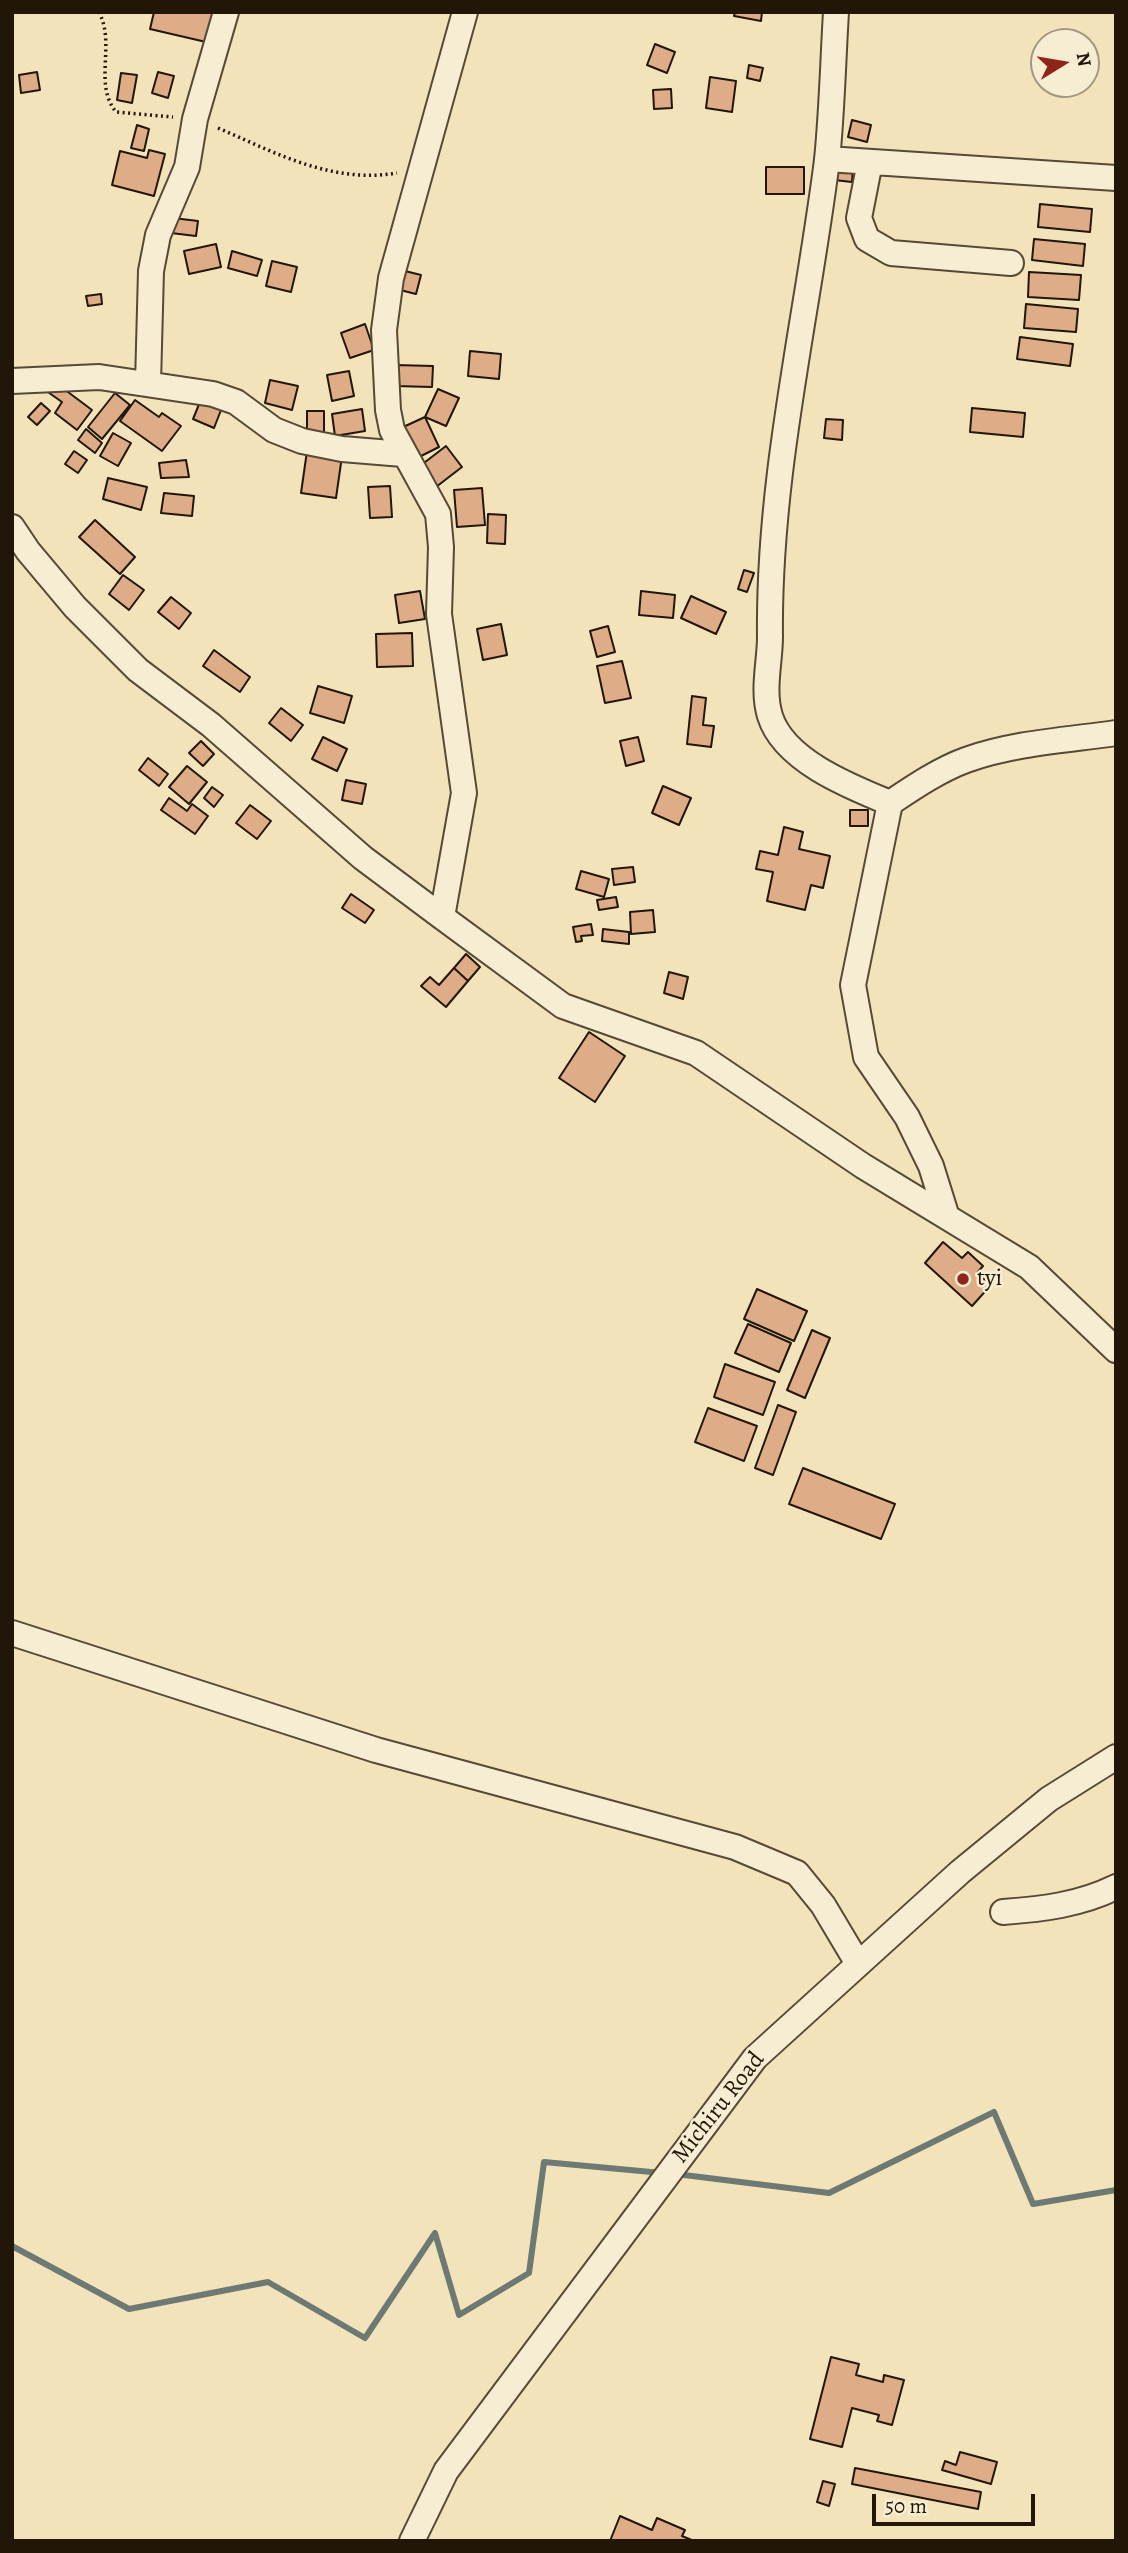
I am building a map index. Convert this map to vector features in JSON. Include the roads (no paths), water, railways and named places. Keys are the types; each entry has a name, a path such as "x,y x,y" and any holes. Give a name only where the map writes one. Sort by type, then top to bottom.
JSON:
{"street":[{"path":"148,383 151,271 155,247 166,212 187,167 195,119 226,12"},
{"path":"442,917 464,793 439,614 441,547 438,514 392,430 388,410 384,330 391,278 465,12"},
{"path":"836,12 827,159 784,445 772,553 766,687 770,717 784,738 811,765 838,782 890,803"},
{"path":"827,159 1116,178"},
{"path":"870,162 859,218 867,239 891,253 1011,263"},
{"path":"12,382 99,377 148,383 236,402 274,430 302,441 342,449 403,454"},
{"path":"12,527 28,551 75,607 138,670 211,725 363,858 442,917 563,1006 696,1053 863,1166 946,1214 1029,1267 1116,1350"},
{"path":"946,1214 931,1166 907,1117 866,1057 855,1010 853,985 890,803 923,781 966,760 1011,749 1116,733"},
{"path":"12,1633 376,1750 681,1832 773,1862 797,1873 807,1884 857,1962"},
{"name":"Michiru Road","path":"412,2541 446,2471 755,2058 857,1962 1049,1799 1116,1757"},
{"path":"1003,1912 1053,1908 1094,1898 1116,1887"}],"waterway":[{"path":"676,2174 829,2193 994,2112 1033,2204 1116,2190"},
{"path":"12,2246 129,2309 268,2282 365,2338 435,2233 459,2315 529,2273 544,2162 662,2173"}],"place":[{"name":"tyi","path":"963,1279"}]}
